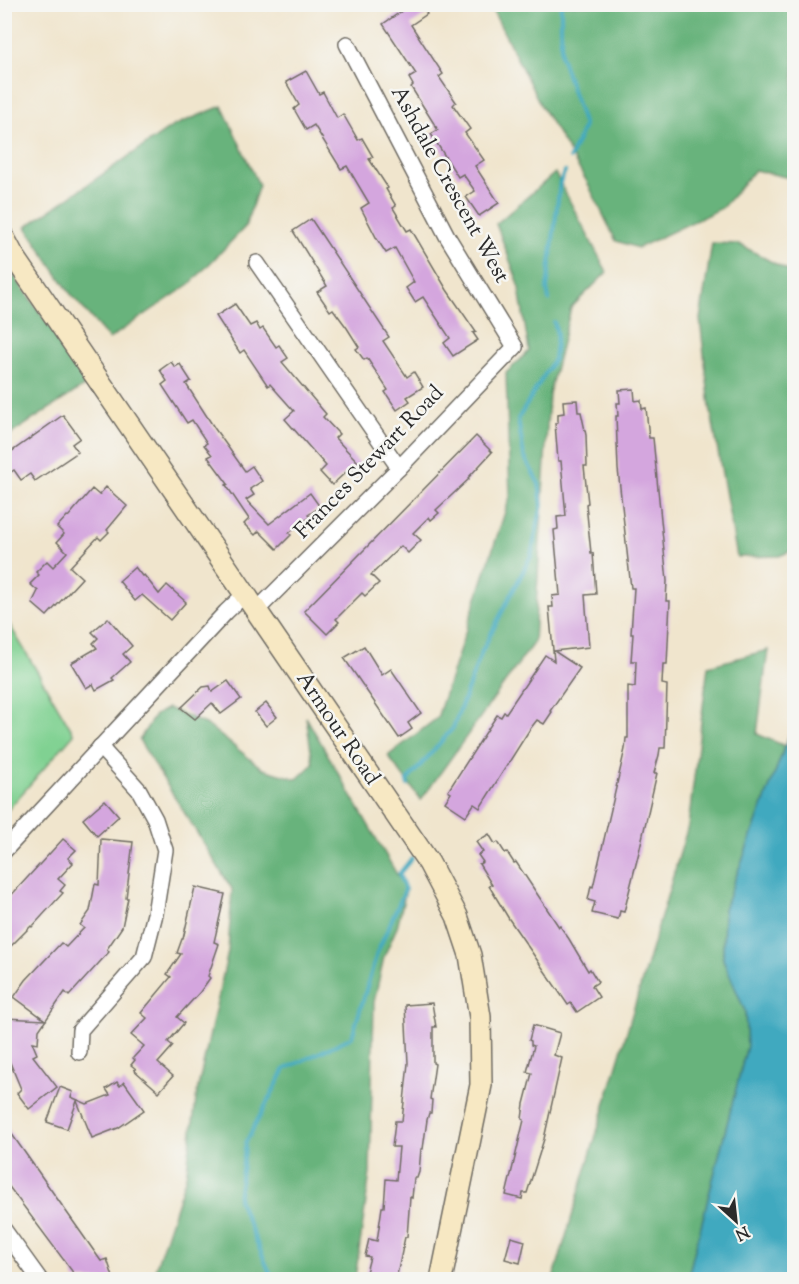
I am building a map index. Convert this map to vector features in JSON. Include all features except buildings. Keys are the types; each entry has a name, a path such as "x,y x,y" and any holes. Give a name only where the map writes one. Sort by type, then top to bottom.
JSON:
{"main road":[{"name":"Armour Road","path":"4,238 429,862 457,916 470,955 480,1017 481,1085 441,1280"}],"street":[{"name":"Ashdale Crescent West","path":"346,44 447,236 515,346"},
{"path":"257,263 399,468"},
{"name":"Frances Stewart Road","path":"4,851 226,612 251,602 399,468 515,346"},
{"path":"79,1052 80,1030 144,957 155,914 165,850 155,819 139,790 100,747"},
{"path":"4,1230 40,1280"}],"green space":[{"path":"490,5 794,5 794,179 755,170 722,208 638,248 616,241 586,180 541,106"},
{"path":"222,106 259,185 245,227 190,284 109,339 70,293 26,227 173,126"},
{"path":"555,173 607,272 571,308 549,394 534,642 421,800 388,756 437,718 510,497 506,373 529,351 518,282 496,224"},
{"path":"712,243 739,244 794,274 794,550 779,556 737,557 710,407 700,319"},
{"path":"4,262 90,382 5,438 4,438"},
{"path":"5,617 74,734 4,813"},
{"path":"768,650 757,734 785,746 724,909 723,959 745,1011 747,1046 690,1269 690,1279 553,1280 688,826 708,666"},
{"path":"168,708 207,725 263,769 297,779 313,764 306,717 406,890 397,927 384,957 374,1002 370,1173 355,1279 152,1279 186,1176 197,1092 228,952 232,889 139,740 155,715"}],"water":[{"path":"794,722 794,1279 690,1279 690,1269 747,1046 745,1011 723,959 724,909"}],"waterway":[{"path":"561,4 561,56 584,126 570,158"},
{"path":"549,300 547,289 560,182 565,171"},
{"path":"408,785 407,781 453,728 482,651 531,556 542,505 539,484 524,456 518,419 554,359 557,334 554,322"},
{"path":"273,1280 238,1199 246,1142 285,1069 352,1037 377,953 405,890 399,874 412,858"}]}
